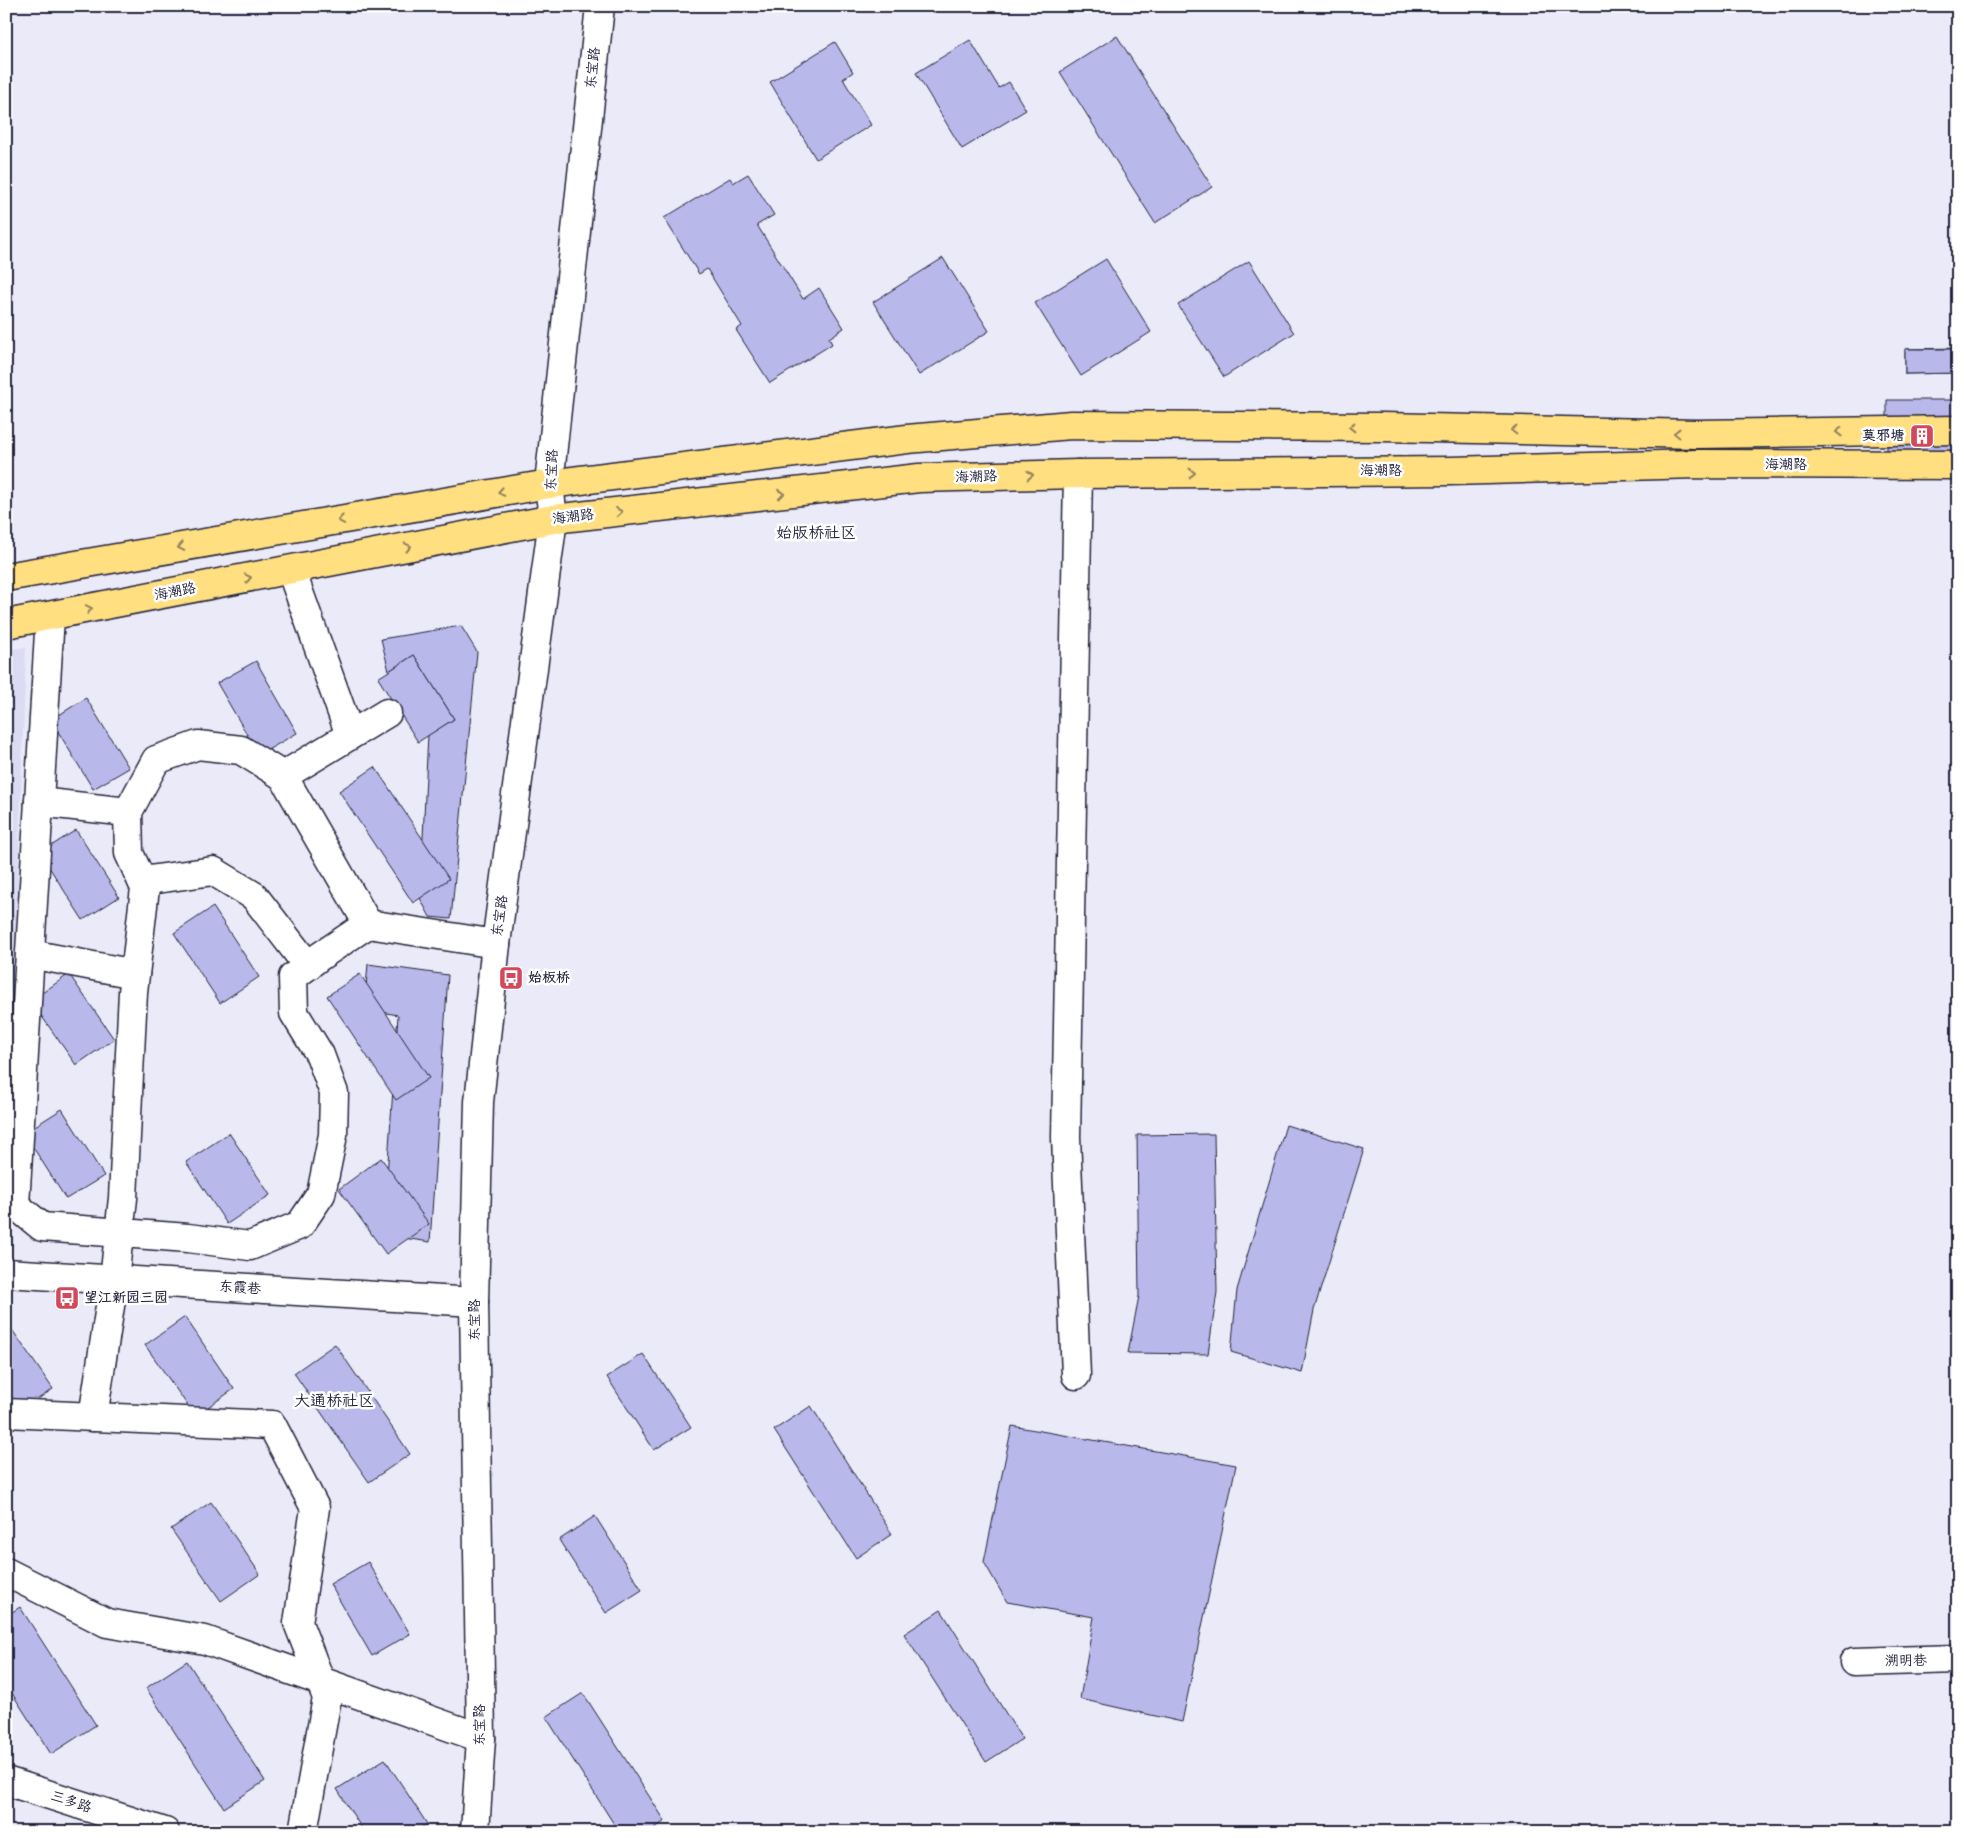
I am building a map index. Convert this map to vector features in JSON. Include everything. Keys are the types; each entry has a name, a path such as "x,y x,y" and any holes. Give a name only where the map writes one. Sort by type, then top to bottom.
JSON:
{"main road":[{"path":"6,577 550,484 907,439 1071,425 1383,427 1697,434 1958,430"},
{"name":"海潮路","path":"6,624 554,519 920,478 1078,474 1450,471 1697,464 1958,465"}],"street":[{"name":"东宝路","path":"475,1832 481,1738 474,1302 479,1102 496,944 554,519 550,484 600,6"},
{"path":"1076,1375 1066,1137 1078,474"},
{"path":"291,570 350,735"},
{"path":"50,616 15,1205 42,1227 188,1238 250,1246 300,1224 321,1194 332,1135 334,1093 320,1056 294,1013 293,977 368,924 496,944"},
{"path":"283,776 387,713"},
{"path":"93,1417 114,1280 123,1198 128,1074 135,974 145,888 129,853 128,812 156,760 198,745 241,750 283,776 368,924"},
{"path":"39,802 128,812"},
{"path":"142,881 213,871 254,896 308,966"},
{"path":"30,954 135,974"},
{"name":"东霞巷","path":"6,1273 474,1302"},
{"path":"6,1413 272,1425 315,1508 298,1623 327,1698 303,1832"},
{"path":"6,1572 107,1623 205,1640 481,1738"},
{"name":"溯明巷","path":"1854,1662 1958,1659"},
{"name":"三多路","path":"6,1781 165,1832"}],"shaded area":[{"path":"26,647 6,1230 6,650"}],"building":[{"path":"1117,36 1212,187 1155,223 1060,72"},
{"path":"970,40 999,88 1009,82 1026,110 962,149 916,73"},
{"path":"835,42 853,72 843,79 871,125 816,159 770,82"},
{"path":"748,174 774,215 757,225 803,299 819,288 844,328 829,338 832,344 770,383 736,330 742,326 707,269 699,274 664,218 730,178 733,183"},
{"path":"943,258 989,331 919,375 873,302"},
{"path":"1106,259 1151,332 1081,376 1035,303"},
{"path":"1249,261 1294,333 1224,377 1178,305"},
{"path":"1958,348 1958,373 1905,374 1905,349"},
{"path":"1905,349 1958,349 1958,373 1905,374"},
{"name":"莫邪塘","path":"1887,400 1958,400 1958,472 1887,473"},
{"path":"461,626 477,652 451,919 430,917 420,898 428,735 454,719 414,655 389,671 381,639"},
{"path":"414,655 454,719 418,742 378,678"},
{"path":"256,661 297,733 259,755 217,683"},
{"path":"86,698 129,768 93,789 51,720"},
{"path":"375,767 449,879 413,903 339,791"},
{"path":"76,830 119,897 83,920 40,853"},
{"path":"213,907 259,977 220,1003 174,933"},
{"path":"368,964 448,975 430,1242 383,1235 398,1015 364,1009"},
{"path":"6,970 9,974 9,994 6,995"},
{"path":"69,974 114,1039 76,1065 31,1001"},
{"path":"360,974 429,1078 396,1100 327,996"},
{"path":"62,1109 104,1176 66,1199 24,1133"},
{"path":"1286,1125 1364,1149 1314,1310 1302,1373 1231,1352 1237,1290"},
{"path":"229,1133 270,1195 227,1224 186,1162"},
{"path":"1214,1134 1217,1292 1208,1354 1128,1353 1139,1296 1137,1135"},
{"path":"381,1158 429,1224 386,1254 339,1189"},
{"path":"185,1317 234,1389 195,1416 145,1345"},
{"path":"6,1321 53,1389 20,1411 6,1391"},
{"path":"335,1344 410,1454 369,1482 294,1373"},
{"path":"643,1354 691,1427 654,1450 607,1377"},
{"path":"811,1406 892,1534 856,1558 774,1430"},
{"path":"1012,1426 1236,1465 1182,1722 1080,1699 1094,1617 1007,1602 984,1562"},
{"path":"211,1502 260,1574 221,1601 171,1529"},
{"path":"595,1516 642,1590 606,1613 559,1540"},
{"path":"368,1562 410,1634 372,1656 330,1584"},
{"path":"20,1607 96,1725 51,1754 6,1684 6,1616"},
{"path":"941,1610 1022,1739 986,1762 904,1634"},
{"path":"187,1661 265,1781 224,1808 146,1688"},
{"path":"583,1693 665,1821 649,1832 619,1832 546,1717"},
{"path":"385,1759 427,1824 415,1832 364,1832 337,1789"}],"place":[{"name":"莫邪塘","path":"1922,436"},
{"name":"始板桥","path":"511,978"},
{"name":"望江新园三园","path":"67,1298"}],"district":[{"name":"始版桥社区","path":"816,533"},
{"name":"大通桥社区","path":"334,1401"}]}
